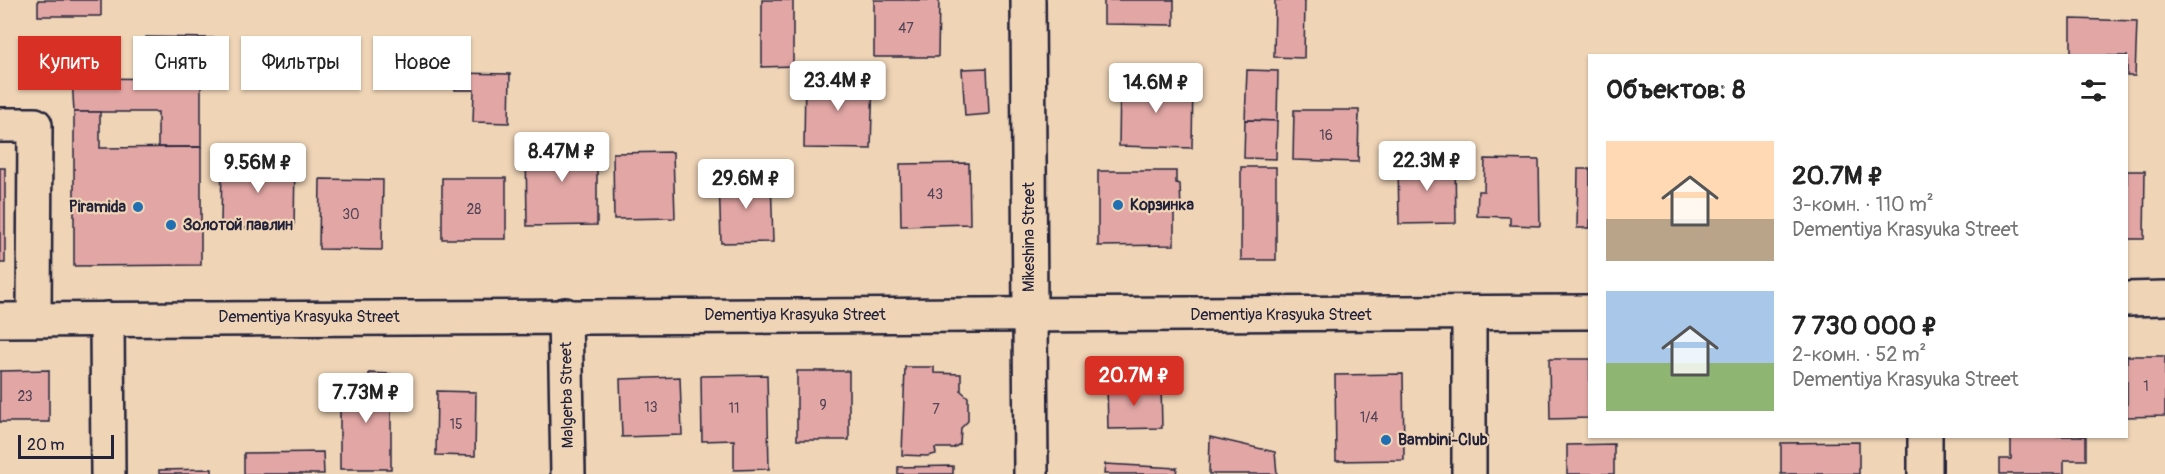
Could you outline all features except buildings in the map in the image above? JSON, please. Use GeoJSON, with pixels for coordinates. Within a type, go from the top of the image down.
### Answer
{"type":"FeatureCollection","features":[{"type":"Feature","properties":{"kind":"street","name":"Mikeshina Street"},"geometry":{"type":"LineString","coordinates":[[1028,0],[1031,474]]}},
{"type":"Feature","properties":{"kind":"street"},"geometry":{"type":"LineString","coordinates":[[0,125],[35,125],[33,319]]}},
{"type":"Feature","properties":{"kind":"street"},"geometry":{"type":"LineString","coordinates":[[2128,299],[2165,298]]}},
{"type":"Feature","properties":{"kind":"street","name":"Dementiya Krasyuka Street"},"geometry":{"type":"LineString","coordinates":[[0,320],[565,315],[1030,316],[1588,312]]}},
{"type":"Feature","properties":{"kind":"street"},"geometry":{"type":"LineString","coordinates":[[1469,314],[1469,474]]}},
{"type":"Feature","properties":{"kind":"street","name":"Malgerba Street"},"geometry":{"type":"LineString","coordinates":[[565,315],[568,474]]}},
{"type":"Feature","properties":{"kind":"street"},"geometry":{"type":"LineString","coordinates":[[107,319],[108,474]]}},
{"type":"Feature","properties":{"kind":"street"},"geometry":{"type":"LineString","coordinates":[[1925,438],[1925,474]]}},
{"type":"Feature","properties":{"kind":"place","name":"Корзинка"},"geometry":{"type":"Point","coordinates":[1118,205]}},
{"type":"Feature","properties":{"kind":"place","name":"Piramida"},"geometry":{"type":"Point","coordinates":[138,207]}},
{"type":"Feature","properties":{"kind":"place","name":"Золотой павлин"},"geometry":{"type":"Point","coordinates":[171,225]}},
{"type":"Feature","properties":{"kind":"place","name":"Bambini-Club"},"geometry":{"type":"Point","coordinates":[1386,440]}}]}
